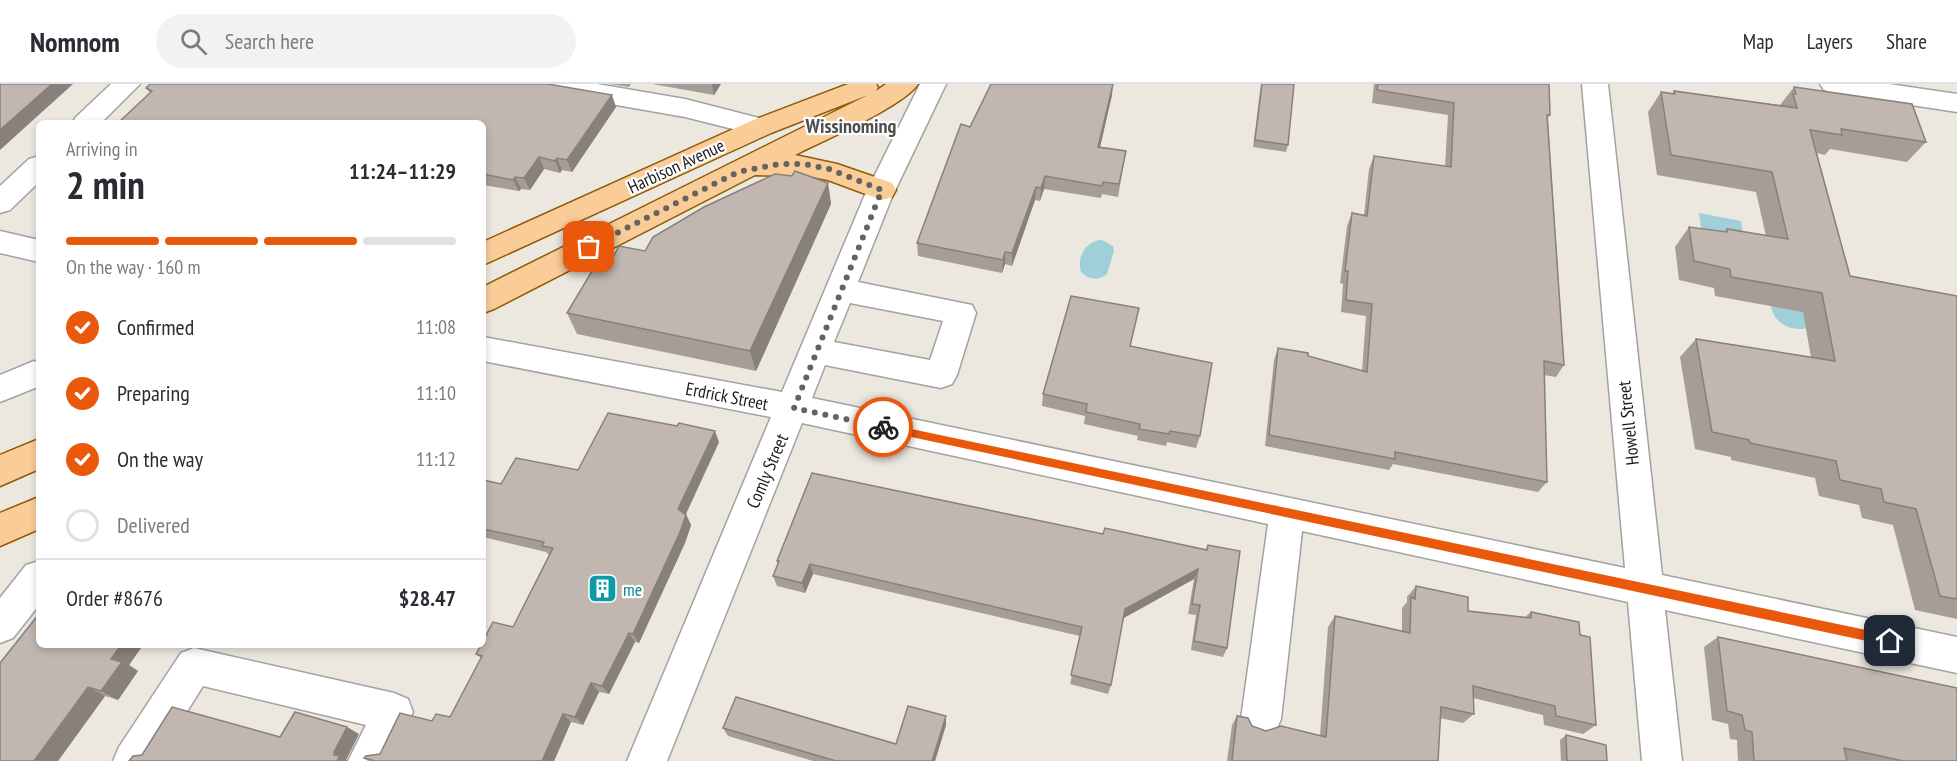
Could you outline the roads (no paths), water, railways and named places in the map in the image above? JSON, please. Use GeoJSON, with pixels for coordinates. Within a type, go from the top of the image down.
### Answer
{"type":"FeatureCollection","features":[{"type":"Feature","properties":{"kind":"main road","name":"Harbison Avenue"},"geometry":{"type":"LineString","coordinates":[[486,299],[877,102],[905,84]]}},
{"type":"Feature","properties":{"kind":"main road","name":"Harbison Avenue"},"geometry":{"type":"LineString","coordinates":[[486,253],[761,127],[856,87]]}},
{"type":"Feature","properties":{"kind":"main road"},"geometry":{"type":"LineString","coordinates":[[738,172],[779,164],[804,164],[829,169],[882,190]]}},
{"type":"Feature","properties":{"kind":"main road"},"geometry":{"type":"LineString","coordinates":[[0,471],[36,454]]}},
{"type":"Feature","properties":{"kind":"main road"},"geometry":{"type":"LineString","coordinates":[[0,530],[36,513]]}},
{"type":"Feature","properties":{"kind":"street"},"geometry":{"type":"LineString","coordinates":[[88,120],[127,84]]}},
{"type":"Feature","properties":{"kind":"street"},"geometry":{"type":"LineString","coordinates":[[548,84],[685,108],[761,127]]}},
{"type":"Feature","properties":{"kind":"street","name":"Comly Street"},"geometry":{"type":"LineString","coordinates":[[647,761],[882,190],[933,84]]}},
{"type":"Feature","properties":{"kind":"street","name":"Howell Street"},"geometry":{"type":"LineString","coordinates":[[1595,84],[1662,761]]}},
{"type":"Feature","properties":{"kind":"street"},"geometry":{"type":"LineString","coordinates":[[1833,84],[1957,103]]}},
{"type":"Feature","properties":{"kind":"street"},"geometry":{"type":"LineString","coordinates":[[0,203],[36,169]]}},
{"type":"Feature","properties":{"kind":"street"},"geometry":{"type":"LineString","coordinates":[[0,242],[36,250]]}},
{"type":"Feature","properties":{"kind":"street"},"geometry":{"type":"LineString","coordinates":[[817,351],[941,375],[961,313],[841,290]]}},
{"type":"Feature","properties":{"kind":"street","name":"Erdrick Street"},"geometry":{"type":"LineString","coordinates":[[486,350],[794,408],[1957,655]]}},
{"type":"Feature","properties":{"kind":"street"},"geometry":{"type":"LineString","coordinates":[[0,389],[36,375]]}},
{"type":"Feature","properties":{"kind":"street"},"geometry":{"type":"LineString","coordinates":[[1261,719],[1287,513]]}},
{"type":"Feature","properties":{"kind":"street"},"geometry":{"type":"LineString","coordinates":[[0,626],[36,581]]}},
{"type":"Feature","properties":{"kind":"street"},"geometry":{"type":"LineString","coordinates":[[133,761],[195,666],[394,712],[368,761]]}},
{"type":"Feature","properties":{"kind":"water"},"geometry":{"type":"Polygon","coordinates":[[[1699,213],[1741,221],[1743,235],[1701,228],[1699,213]]]}},
{"type":"Feature","properties":{"kind":"water"},"geometry":{"type":"Polygon","coordinates":[[[1102,240],[1113,246],[1114,251],[1107,274],[1097,279],[1087,277],[1081,272],[1081,256],[1087,246],[1102,240]]]}},
{"type":"Feature","properties":{"kind":"water"},"geometry":{"type":"Polygon","coordinates":[[[1771,306],[1805,306],[1811,327],[1798,329],[1780,323],[1771,306]]]}},
{"type":"Feature","properties":{"kind":"place","name":"me"},"geometry":{"type":"Point","coordinates":[602,589]}},
{"type":"Feature","properties":{"kind":"district","name":"Wissinoming"},"geometry":{"type":"Point","coordinates":[851,126]}}]}
